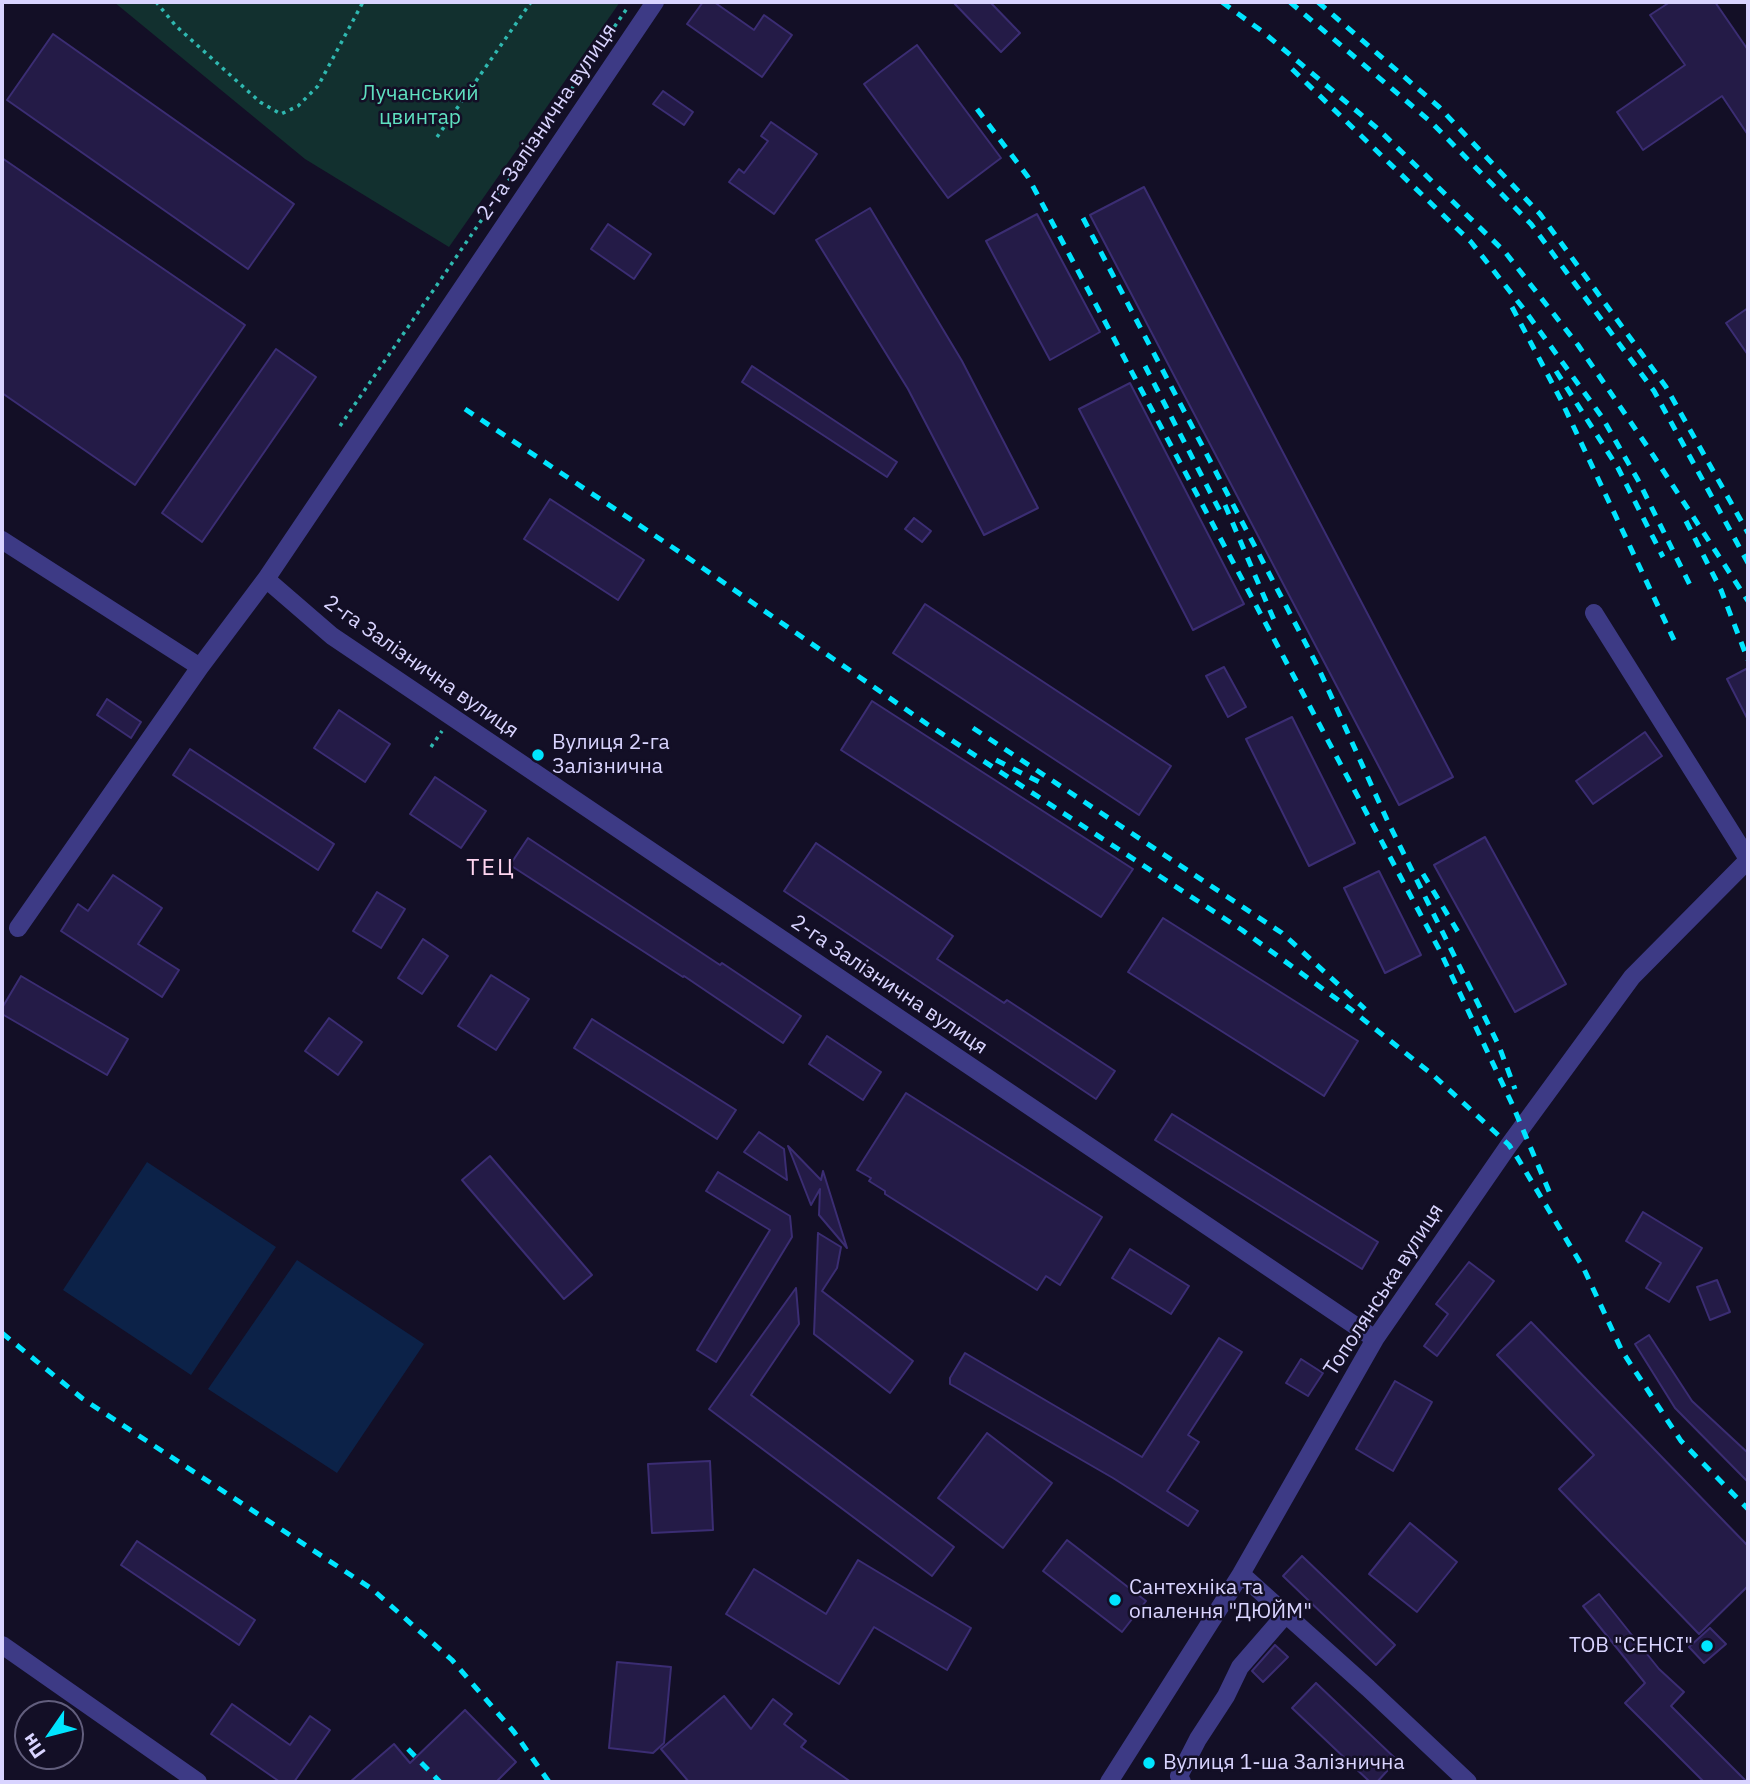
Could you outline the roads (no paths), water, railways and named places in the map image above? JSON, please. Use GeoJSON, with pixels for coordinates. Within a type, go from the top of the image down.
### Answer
{"type":"FeatureCollection","features":[{"type":"Feature","properties":{"kind":"street","name":"2-га Залізнична вулиця"},"geometry":{"type":"LineString","coordinates":[[655,2],[266,579],[332,636],[1375,1339]]}},
{"type":"Feature","properties":{"kind":"street"},"geometry":{"type":"LineString","coordinates":[[2,540],[200,667]]}},
{"type":"Feature","properties":{"kind":"street"},"geometry":{"type":"LineString","coordinates":[[18,928],[200,667],[266,579]]}},
{"type":"Feature","properties":{"kind":"street"},"geometry":{"type":"LineString","coordinates":[[1594,613],[1748,860]]}},
{"type":"Feature","properties":{"kind":"street","name":"Тополянська вулиця"},"geometry":{"type":"LineString","coordinates":[[1109,1782],[1241,1574],[1375,1339],[1508,1145],[1632,977],[1748,860]]}},
{"type":"Feature","properties":{"kind":"street"},"geometry":{"type":"LineString","coordinates":[[1241,1574],[1468,1782]]}},
{"type":"Feature","properties":{"kind":"street"},"geometry":{"type":"LineString","coordinates":[[1182,1782],[1179,1776],[1240,1667],[1286,1614]]}},
{"type":"Feature","properties":{"kind":"street"},"geometry":{"type":"LineString","coordinates":[[2,1645],[198,1782]]}},
{"type":"Feature","properties":{"kind":"water"},"geometry":{"type":"Polygon","coordinates":[[[147,1162],[276,1247],[191,1375],[63,1290],[147,1162]]]}},
{"type":"Feature","properties":{"kind":"water"},"geometry":{"type":"Polygon","coordinates":[[[297,1260],[424,1344],[337,1473],[208,1389],[297,1260]]]}},
{"type":"Feature","properties":{"kind":"railway"},"geometry":{"type":"LineString","coordinates":[[1222,2],[1263,32],[1378,129],[1505,252],[1578,345],[1748,601]]}},
{"type":"Feature","properties":{"kind":"railway"},"geometry":{"type":"LineString","coordinates":[[1290,2],[1431,122],[1531,224],[1654,391],[1748,563]]}},
{"type":"Feature","properties":{"kind":"railway"},"geometry":{"type":"LineString","coordinates":[[1318,2],[1439,107],[1540,214],[1666,387],[1748,533]]}},
{"type":"Feature","properties":{"kind":"railway"},"geometry":{"type":"LineString","coordinates":[[1292,69],[1471,242],[1523,308],[1602,417],[1638,480],[1691,587]]}},
{"type":"Feature","properties":{"kind":"railway"},"geometry":{"type":"LineString","coordinates":[[977,109],[1028,177],[1440,951],[1513,1106],[1551,1196]]}},
{"type":"Feature","properties":{"kind":"railway"},"geometry":{"type":"LineString","coordinates":[[1083,218],[1318,667],[1388,822],[1499,1046],[1515,1089]]}},
{"type":"Feature","properties":{"kind":"railway"},"geometry":{"type":"LineString","coordinates":[[1512,307],[1561,400],[1674,640]]}},
{"type":"Feature","properties":{"kind":"railway"},"geometry":{"type":"LineString","coordinates":[[1145,366],[1223,517]]}},
{"type":"Feature","properties":{"kind":"railway"},"geometry":{"type":"LineString","coordinates":[[1556,371],[1618,468],[1663,557]]}},
{"type":"Feature","properties":{"kind":"railway"},"geometry":{"type":"LineString","coordinates":[[465,409],[684,555],[927,724],[1242,930],[1349,1008],[1433,1075],[1509,1145],[1584,1269],[1622,1351],[1681,1441],[1748,1509]]}},
{"type":"Feature","properties":{"kind":"railway"},"geometry":{"type":"LineString","coordinates":[[1225,505],[1277,627]]}},
{"type":"Feature","properties":{"kind":"railway"},"geometry":{"type":"LineString","coordinates":[[1686,521],[1721,590],[1748,660]]}},
{"type":"Feature","properties":{"kind":"railway"},"geometry":{"type":"LineString","coordinates":[[973,728],[1282,933],[1365,1009]]}},
{"type":"Feature","properties":{"kind":"railway"},"geometry":{"type":"LineString","coordinates":[[996,760],[1043,784]]}},
{"type":"Feature","properties":{"kind":"railway"},"geometry":{"type":"LineString","coordinates":[[1423,874],[1458,932]]}},
{"type":"Feature","properties":{"kind":"railway"},"geometry":{"type":"LineString","coordinates":[[2,1333],[83,1399],[372,1589],[452,1660],[514,1732],[549,1782]]}},
{"type":"Feature","properties":{"kind":"railway"},"geometry":{"type":"LineString","coordinates":[[408,1749],[440,1782]]}},
{"type":"Feature","properties":{"kind":"place","name":"Вулиця 2-га Залізнична"},"geometry":{"type":"Point","coordinates":[538,755]}},
{"type":"Feature","properties":{"kind":"place","name":"Сантехніка та опалення \"ДЮЙМ\""},"geometry":{"type":"Point","coordinates":[1115,1600]}},
{"type":"Feature","properties":{"kind":"place","name":"ТОВ \"СЕНСІ\""},"geometry":{"type":"Point","coordinates":[1707,1646]}},
{"type":"Feature","properties":{"kind":"place","name":"Вулиця 1-ша Залізнична"},"geometry":{"type":"Point","coordinates":[1149,1763]}},
{"type":"Feature","properties":{"kind":"district","name":"ТЕЦ"},"geometry":{"type":"Point","coordinates":[491,868]}},
{"type":"Feature","properties":{"kind":"park label","name":"Лучанський цвинтар"},"geometry":{"type":"Point","coordinates":[420,106]}}]}
